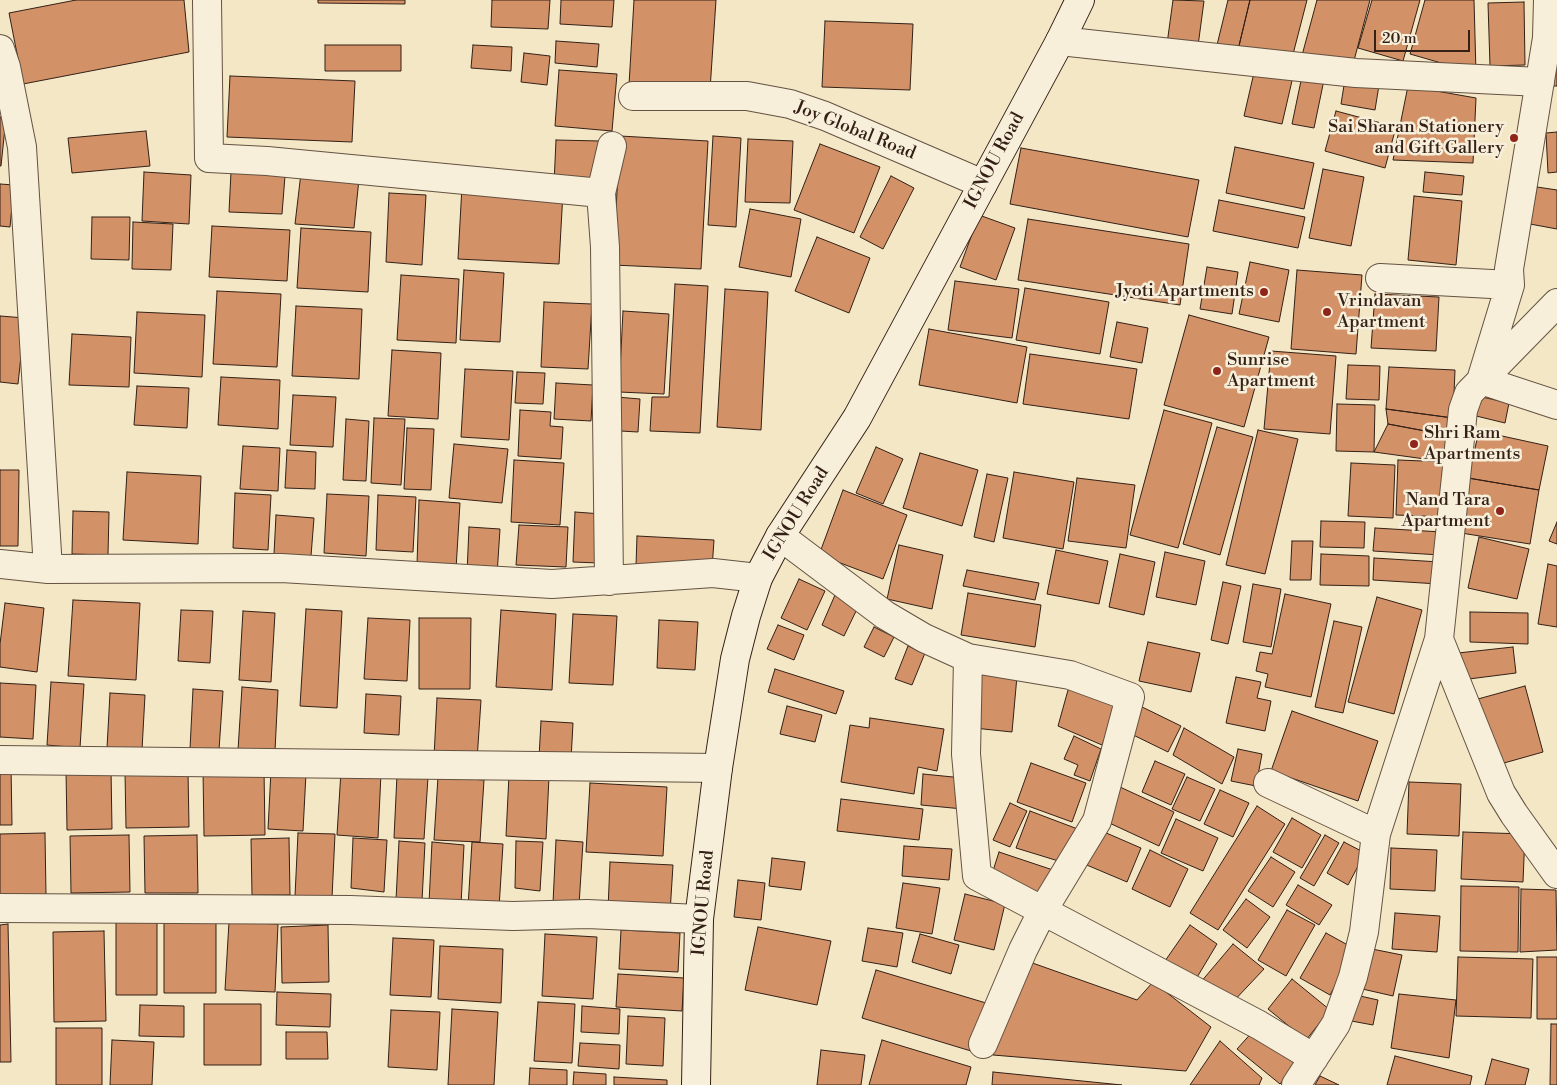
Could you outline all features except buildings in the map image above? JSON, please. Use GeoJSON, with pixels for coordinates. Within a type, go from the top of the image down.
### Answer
{"type":"FeatureCollection","features":[{"type":"Feature","properties":{"kind":"street"},"geometry":{"type":"LineString","coordinates":[[207,0],[209,158],[267,161],[602,193]]}},
{"type":"Feature","properties":{"kind":"street","name":"IGNOU Road"},"geometry":{"type":"LineString","coordinates":[[696,1085],[699,919],[718,768],[736,658],[758,578],[780,536],[857,418],[1060,41],[1080,0]]}},
{"type":"Feature","properties":{"kind":"street"},"geometry":{"type":"LineString","coordinates":[[1481,380],[1510,286],[1509,269],[1544,98],[1548,0]]}},
{"type":"Feature","properties":{"kind":"street"},"geometry":{"type":"LineString","coordinates":[[1060,41],[1356,73],[1544,98]]}},
{"type":"Feature","properties":{"kind":"street"},"geometry":{"type":"LineString","coordinates":[[0,50],[6,67],[22,147],[48,569]]}},
{"type":"Feature","properties":{"kind":"street","name":"Joy Global Road"},"geometry":{"type":"LineString","coordinates":[[633,96],[747,96],[790,104],[825,116],[983,184]]}},
{"type":"Feature","properties":{"kind":"street"},"geometry":{"type":"LineString","coordinates":[[609,581],[605,247],[602,193],[612,146]]}},
{"type":"Feature","properties":{"kind":"street"},"geometry":{"type":"LineString","coordinates":[[1380,278],[1510,286]]}},
{"type":"Feature","properties":{"kind":"street"},"geometry":{"type":"LineString","coordinates":[[1296,1085],[1336,1024],[1353,977],[1364,932],[1376,834],[1439,639],[1463,410],[1469,393],[1557,303]]}},
{"type":"Feature","properties":{"kind":"street"},"geometry":{"type":"LineString","coordinates":[[1481,380],[1557,405]]}},
{"type":"Feature","properties":{"kind":"street"},"geometry":{"type":"LineString","coordinates":[[780,536],[885,615],[924,638],[968,658],[1070,675],[1130,697],[1097,822],[1043,910],[1023,950],[983,1044]]}},
{"type":"Feature","properties":{"kind":"street"},"geometry":{"type":"LineString","coordinates":[[0,564],[48,569],[281,568],[552,584],[713,573],[758,578]]}},
{"type":"Feature","properties":{"kind":"street"},"geometry":{"type":"LineString","coordinates":[[1439,639],[1501,792],[1514,814],[1556,869]]}},
{"type":"Feature","properties":{"kind":"street"},"geometry":{"type":"LineString","coordinates":[[968,658],[966,754],[977,876],[1259,1025],[1314,1058]]}},
{"type":"Feature","properties":{"kind":"street"},"geometry":{"type":"LineString","coordinates":[[0,760],[718,768]]}},
{"type":"Feature","properties":{"kind":"street"},"geometry":{"type":"LineString","coordinates":[[1268,783],[1376,834]]}},
{"type":"Feature","properties":{"kind":"street"},"geometry":{"type":"LineString","coordinates":[[0,908],[350,910],[513,916],[587,914],[699,919]]}},
{"type":"Feature","properties":{"kind":"place","name":"Sai Sharan Stationery and Gift Gallery"},"geometry":{"type":"Point","coordinates":[1514,138]}},
{"type":"Feature","properties":{"kind":"place","name":"Jyoti Apartments"},"geometry":{"type":"Point","coordinates":[1264,292]}},
{"type":"Feature","properties":{"kind":"place","name":"Vrindavan Apartment"},"geometry":{"type":"Point","coordinates":[1327,312]}},
{"type":"Feature","properties":{"kind":"place","name":"Sunrise Apartment"},"geometry":{"type":"Point","coordinates":[1217,371]}},
{"type":"Feature","properties":{"kind":"place","name":"Shri Ram Apartments"},"geometry":{"type":"Point","coordinates":[1414,444]}},
{"type":"Feature","properties":{"kind":"place","name":"Nand Tara Apartment"},"geometry":{"type":"Point","coordinates":[1500,511]}}]}
